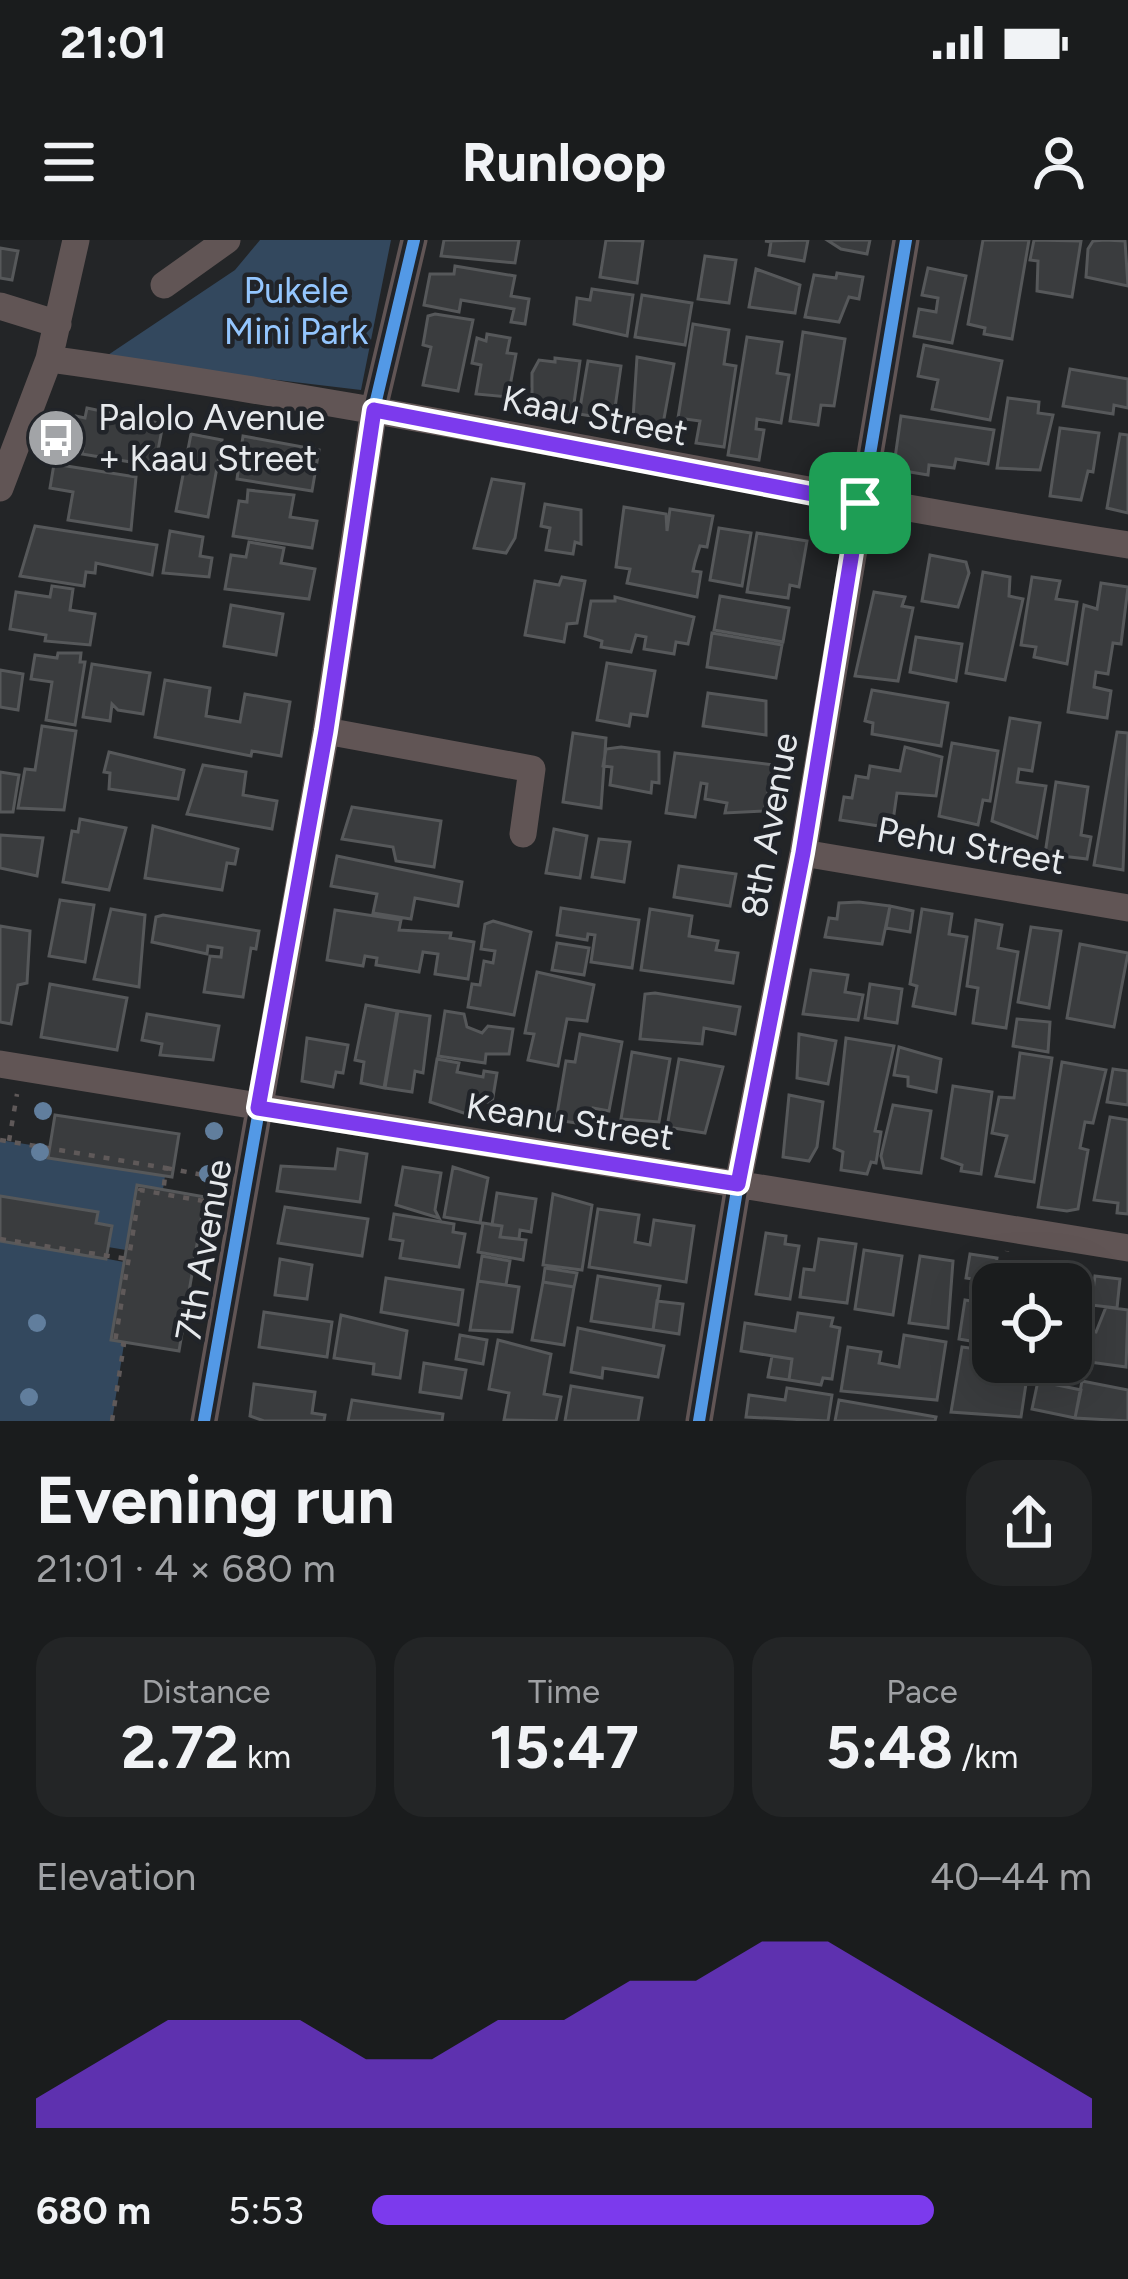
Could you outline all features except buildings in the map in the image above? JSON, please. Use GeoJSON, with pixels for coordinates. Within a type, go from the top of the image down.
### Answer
{"type":"FeatureCollection","features":[{"type":"Feature","properties":{"kind":"street"},"geometry":{"type":"LineString","coordinates":[[0,488],[49,358],[76,240]]}},
{"type":"Feature","properties":{"kind":"street"},"geometry":{"type":"LineString","coordinates":[[164,285],[226,240]]}},
{"type":"Feature","properties":{"kind":"street","name":"7th Avenue"},"geometry":{"type":"LineString","coordinates":[[204,1421],[326,731],[374,410],[414,240]]}},
{"type":"Feature","properties":{"kind":"street","name":"8th Avenue"},"geometry":{"type":"LineString","coordinates":[[699,1421],[738,1184],[803,853],[906,240]]}},
{"type":"Feature","properties":{"kind":"street"},"geometry":{"type":"LineString","coordinates":[[0,306],[58,324]]}},
{"type":"Feature","properties":{"kind":"street","name":"Kaau Street"},"geometry":{"type":"LineString","coordinates":[[49,358],[374,410],[860,503],[1128,545]]}},
{"type":"Feature","properties":{"kind":"street"},"geometry":{"type":"LineString","coordinates":[[326,731],[532,770],[523,834]]}},
{"type":"Feature","properties":{"kind":"street","name":"Pehu Street"},"geometry":{"type":"LineString","coordinates":[[803,853],[1128,908]]}},
{"type":"Feature","properties":{"kind":"street","name":"Keanu Street"},"geometry":{"type":"LineString","coordinates":[[0,1064],[1128,1248]]}},
{"type":"Feature","properties":{"kind":"path"},"geometry":{"type":"LineString","coordinates":[[9,1142],[18,1090]]}},
{"type":"Feature","properties":{"kind":"path"},"geometry":{"type":"LineString","coordinates":[[0,1140],[228,1180]]}},
{"type":"Feature","properties":{"kind":"path"},"geometry":{"type":"LineString","coordinates":[[163,1194],[166,1168]]}},
{"type":"Feature","properties":{"kind":"path"},"geometry":{"type":"LineString","coordinates":[[112,1421],[124,1344],[115,1342],[140,1190],[224,1205]]}},
{"type":"Feature","properties":{"kind":"path"},"geometry":{"type":"LineString","coordinates":[[0,1239],[128,1259]]}},
{"type":"Feature","properties":{"kind":"path"},"geometry":{"type":"LineString","coordinates":[[1005,1263],[1008,1246]]}},
{"type":"Feature","properties":{"kind":"green space","name":"Pukele Mini Park"},"geometry":{"type":"Polygon","coordinates":[[[260,240],[391,240],[361,390],[102,359],[235,270],[260,240]]]}},
{"type":"Feature","properties":{"kind":"green space"},"geometry":{"type":"Polygon","coordinates":[[[0,1140],[50,1148],[49,1158],[165,1176],[163,1189],[137,1186],[126,1250],[108,1247],[96,1223],[98,1212],[0,1196],[0,1140]]]}},
{"type":"Feature","properties":{"kind":"green space"},"geometry":{"type":"Polygon","coordinates":[[[0,1239],[124,1262],[111,1339],[124,1344],[112,1421],[0,1421],[0,1239]]]}},
{"type":"Feature","properties":{"kind":"cycle path"},"geometry":{"type":"LineString","coordinates":[[204,1421],[326,731],[374,409],[414,240]]}},
{"type":"Feature","properties":{"kind":"cycle path"},"geometry":{"type":"LineString","coordinates":[[699,1421],[738,1184],[803,853],[906,240]]}},
{"type":"Feature","properties":{"kind":"place","name":"Palolo Avenue + Kaau Street"},"geometry":{"type":"Point","coordinates":[56,438]}},
{"type":"Feature","properties":{"kind":"route"},"geometry":{"type":"LineString","coordinates":[[374,410],[860,503],[803,853],[738,1184],[258,1108],[326,731],[374,410]]}}]}
